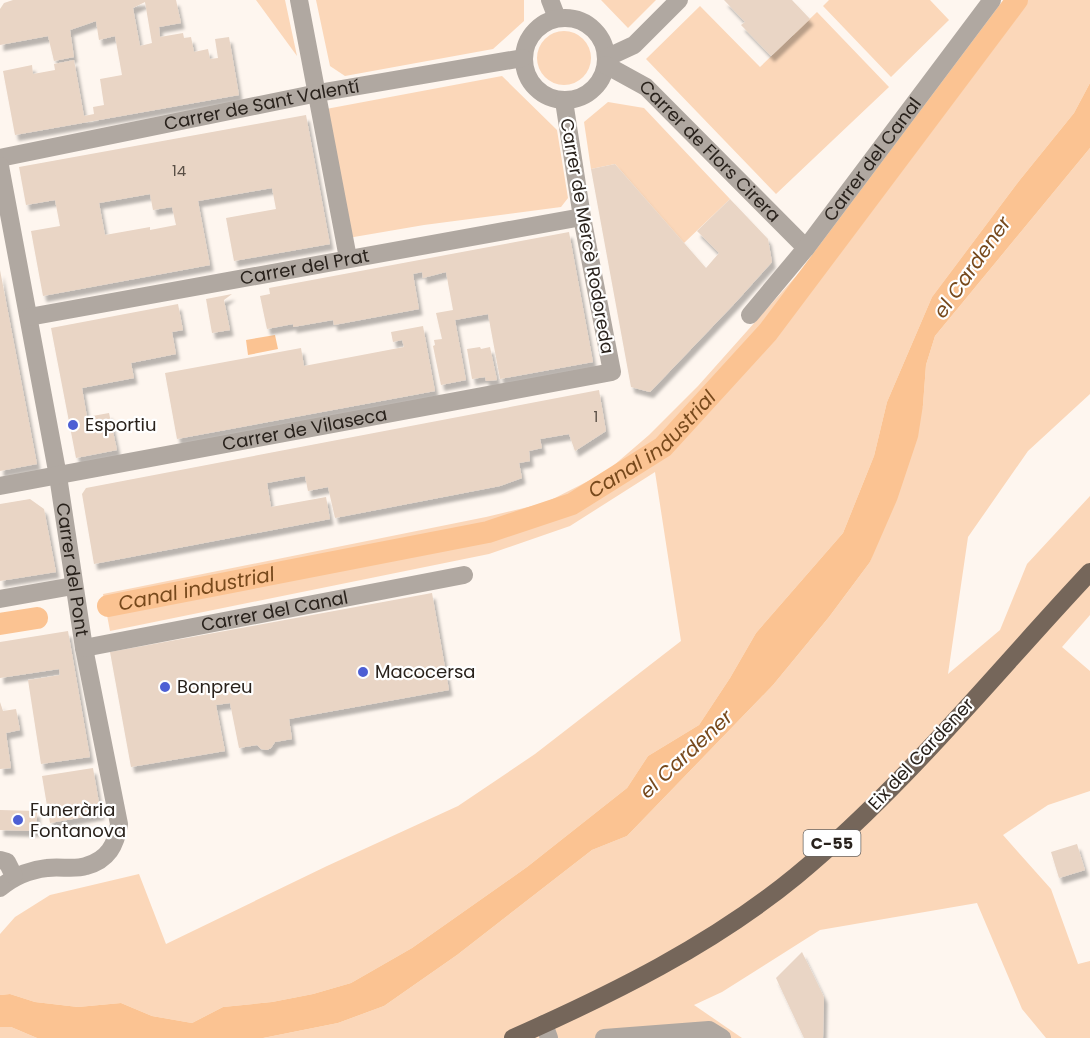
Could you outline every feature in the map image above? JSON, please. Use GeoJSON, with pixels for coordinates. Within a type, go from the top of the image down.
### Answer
{"type":"FeatureCollection","features":[{"type":"Feature","properties":{"kind":"main road","name":"Eix del Cardener"},"geometry":{"type":"LineString","coordinates":[[513,1038],[546,1031],[681,955],[743,916],[797,875],[869,809],[944,732],[1090,572]]}},
{"type":"Feature","properties":{"kind":"street"},"geometry":{"type":"LineString","coordinates":[[299,0],[348,258]]}},
{"type":"Feature","properties":{"kind":"street"},"geometry":{"type":"LineString","coordinates":[[550,0],[557,18]]}},
{"type":"Feature","properties":{"kind":"street"},"geometry":{"type":"LineString","coordinates":[[606,62],[634,45],[679,0]]}},
{"type":"Feature","properties":{"kind":"street","name":"Carrer del Canal"},"geometry":{"type":"LineString","coordinates":[[750,315],[806,248],[992,0]]}},
{"type":"Feature","properties":{"kind":"street"},"geometry":{"type":"LineString","coordinates":[[557,18],[577,20],[595,30],[601,38],[606,62],[603,75],[592,91],[574,100],[553,99],[535,88],[524,69],[523,58],[530,37],[537,28],[557,18]]}},
{"type":"Feature","properties":{"kind":"street","name":"Carrer de Sant Valentí"},"geometry":{"type":"LineString","coordinates":[[0,158],[318,93],[523,58]]}},
{"type":"Feature","properties":{"kind":"street","name":"Carrer de Flors Cirera"},"geometry":{"type":"LineString","coordinates":[[606,62],[646,87],[806,248]]}},
{"type":"Feature","properties":{"kind":"street","name":"Carrer de Mercè Rodoreda"},"geometry":{"type":"LineString","coordinates":[[564,101],[582,217],[612,372]]}},
{"type":"Feature","properties":{"kind":"street","name":"Carrer del Pont"},"geometry":{"type":"LineString","coordinates":[[0,166],[58,476],[84,648],[119,824],[117,838],[112,849],[98,860],[85,866],[47,868],[7,882]]}},
{"type":"Feature","properties":{"kind":"street","name":"Carrer del Prat"},"geometry":{"type":"LineString","coordinates":[[29,317],[582,217]]}},
{"type":"Feature","properties":{"kind":"street","name":"Carrer de Vilaseca"},"geometry":{"type":"LineString","coordinates":[[0,486],[612,372]]}},
{"type":"Feature","properties":{"kind":"street","name":"Carrer del Canal"},"geometry":{"type":"LineString","coordinates":[[84,648],[464,575]]}},
{"type":"Feature","properties":{"kind":"street"},"geometry":{"type":"LineString","coordinates":[[0,599],[74,586]]}},
{"type":"Feature","properties":{"kind":"street"},"geometry":{"type":"LineString","coordinates":[[0,860],[7,862],[7,882]]}},
{"type":"Feature","properties":{"kind":"street"},"geometry":{"type":"LineString","coordinates":[[604,1038],[709,1030],[722,1038]]}},
{"type":"Feature","properties":{"kind":"shaded area"},"geometry":{"type":"Polygon","coordinates":[[[256,0],[285,0],[297,56],[256,0]]]}},
{"type":"Feature","properties":{"kind":"shaded area"},"geometry":{"type":"Polygon","coordinates":[[[316,0],[524,0],[524,21],[493,49],[345,76],[330,66],[316,0]]]}},
{"type":"Feature","properties":{"kind":"shaded area"},"geometry":{"type":"Polygon","coordinates":[[[601,0],[656,0],[628,28],[601,0]]]}},
{"type":"Feature","properties":{"kind":"shaded area"},"geometry":{"type":"Polygon","coordinates":[[[829,0],[930,0],[949,20],[891,77],[823,6],[829,0]]]}},
{"type":"Feature","properties":{"kind":"shaded area"},"geometry":{"type":"Polygon","coordinates":[[[1009,0],[1090,0],[1090,83],[1074,113],[1019,181],[932,297],[887,402],[874,456],[843,533],[756,633],[699,725],[648,756],[627,788],[527,867],[412,948],[351,983],[313,994],[272,1002],[223,1007],[192,1023],[152,1016],[121,1003],[78,1007],[35,1002],[10,994],[0,995],[0,934],[15,917],[50,895],[139,874],[166,944],[458,806],[535,754],[681,641],[655,472],[570,526],[489,554],[110,631],[103,594],[486,517],[545,503],[606,472],[649,435],[698,386],[815,255],[1009,0]]]}},
{"type":"Feature","properties":{"kind":"shaded area"},"geometry":{"type":"Polygon","coordinates":[[[700,6],[760,67],[817,12],[889,87],[776,194],[646,59],[700,6]]]}},
{"type":"Feature","properties":{"kind":"shaded area"},"geometry":{"type":"Polygon","coordinates":[[[559,31],[569,31],[579,35],[587,43],[591,58],[587,73],[579,81],[569,85],[559,85],[549,81],[541,73],[537,63],[537,53],[541,43],[549,35],[559,31]]]}},
{"type":"Feature","properties":{"kind":"shaded area"},"geometry":{"type":"Polygon","coordinates":[[[502,76],[557,130],[568,198],[561,207],[424,225],[348,238],[326,109],[502,76]]]}},
{"type":"Feature","properties":{"kind":"shaded area"},"geometry":{"type":"Polygon","coordinates":[[[608,102],[644,108],[730,199],[684,243],[615,164],[591,169],[584,122],[608,102]]]}},
{"type":"Feature","properties":{"kind":"shaded area"},"geometry":{"type":"Polygon","coordinates":[[[1090,148],[1090,394],[1028,451],[968,537],[948,674],[1000,630],[1027,564],[1090,496],[1090,615],[1062,647],[1090,671],[1090,791],[1048,805],[1003,835],[1051,889],[1078,964],[1090,961],[1090,1038],[1046,1038],[1022,1009],[977,903],[820,930],[722,992],[694,1005],[742,1038],[263,1038],[338,1023],[384,1006],[457,955],[592,850],[627,836],[773,685],[829,617],[870,562],[923,405],[926,365],[935,336],[1090,148]]]}},
{"type":"Feature","properties":{"kind":"shaded area"},"geometry":{"type":"Polygon","coordinates":[[[0,1027],[11,1027],[37,1038],[0,1038],[0,1027]]]}},
{"type":"Feature","properties":{"kind":"water","name":"el Cardener"},"geometry":{"type":"Polygon","coordinates":[[[1090,83],[1090,148],[935,336],[926,365],[918,437],[897,500],[870,562],[829,617],[773,685],[627,836],[592,850],[457,955],[384,1006],[338,1023],[263,1038],[37,1038],[11,1027],[0,1027],[0,995],[10,994],[35,1002],[78,1007],[121,1003],[152,1016],[192,1023],[223,1007],[272,1002],[313,994],[351,983],[412,948],[527,867],[627,788],[648,756],[699,725],[756,633],[843,533],[874,456],[887,402],[932,297],[1019,181],[1074,113],[1090,83]]]}},
{"type":"Feature","properties":{"kind":"water"},"geometry":{"type":"Polygon","coordinates":[[[275,335],[278,349],[248,355],[246,340],[275,335]]]}},
{"type":"Feature","properties":{"kind":"building"},"geometry":{"type":"Polygon","coordinates":[[[13,0],[176,0],[181,23],[159,27],[160,37],[183,33],[184,38],[191,37],[194,52],[208,49],[210,59],[218,58],[215,39],[229,37],[239,95],[15,135],[3,71],[32,65],[33,74],[55,70],[54,64],[74,60],[84,116],[94,114],[93,107],[104,105],[100,79],[122,75],[115,36],[99,40],[96,21],[70,30],[74,57],[54,61],[48,36],[0,45],[0,9],[4,3],[13,0]],[[145,2],[133,8],[140,46],[152,43],[145,2]]]}},
{"type":"Feature","properties":{"kind":"building"},"geometry":{"type":"Polygon","coordinates":[[[724,0],[792,0],[810,19],[771,56],[741,25],[745,22],[724,0]]]}},
{"type":"Feature","properties":{"kind":"building"},"geometry":{"type":"Polygon","coordinates":[[[306,115],[330,244],[234,261],[226,218],[276,209],[272,188],[198,201],[210,265],[43,296],[31,231],[60,226],[55,200],[26,205],[19,167],[306,115]],[[150,194],[99,203],[105,235],[176,225],[172,207],[153,210],[150,194]]]}},
{"type":"Feature","properties":{"kind":"building"},"geometry":{"type":"Polygon","coordinates":[[[615,164],[706,268],[719,253],[697,231],[730,199],[768,239],[772,262],[650,392],[631,387],[591,169],[615,164]]]}},
{"type":"Feature","properties":{"kind":"building"},"geometry":{"type":"Polygon","coordinates":[[[569,232],[593,362],[500,379],[488,314],[455,320],[466,380],[441,385],[433,346],[435,345],[434,340],[442,339],[436,313],[453,310],[446,272],[423,278],[422,272],[413,274],[419,309],[334,325],[333,320],[267,329],[260,296],[270,294],[269,288],[569,232]]]}},
{"type":"Feature","properties":{"kind":"building"},"geometry":{"type":"Polygon","coordinates":[[[0,270],[37,464],[0,471],[0,270]]]}},
{"type":"Feature","properties":{"kind":"building"},"geometry":{"type":"Polygon","coordinates":[[[232,294],[224,300],[230,330],[212,333],[206,299],[232,294]]]}},
{"type":"Feature","properties":{"kind":"building"},"geometry":{"type":"Polygon","coordinates":[[[178,304],[183,330],[172,332],[176,354],[131,363],[134,378],[82,388],[87,417],[109,413],[117,450],[76,458],[51,328],[178,304]]]}},
{"type":"Feature","properties":{"kind":"building"},"geometry":{"type":"Polygon","coordinates":[[[423,326],[435,391],[177,439],[165,373],[301,348],[304,366],[404,347],[402,340],[393,342],[391,332],[423,326]]]}},
{"type":"Feature","properties":{"kind":"building"},"geometry":{"type":"Polygon","coordinates":[[[480,347],[481,349],[490,347],[497,380],[486,381],[485,377],[472,379],[467,349],[480,347]]]}},
{"type":"Feature","properties":{"kind":"building"},"geometry":{"type":"Polygon","coordinates":[[[599,390],[606,431],[575,451],[569,434],[540,439],[542,448],[529,451],[530,461],[519,463],[522,478],[500,486],[335,518],[328,487],[308,491],[305,476],[267,483],[271,507],[326,497],[330,519],[94,564],[82,494],[86,488],[599,390]]]}},
{"type":"Feature","properties":{"kind":"building"},"geometry":{"type":"Polygon","coordinates":[[[30,499],[44,509],[56,572],[0,581],[0,504],[30,499]]]}},
{"type":"Feature","properties":{"kind":"building"},"geometry":{"type":"Polygon","coordinates":[[[432,593],[449,690],[289,719],[292,739],[275,742],[267,750],[257,745],[239,748],[230,703],[216,705],[225,751],[131,767],[110,652],[432,593]]]}},
{"type":"Feature","properties":{"kind":"building"},"geometry":{"type":"Polygon","coordinates":[[[68,631],[90,757],[41,764],[28,680],[60,675],[59,669],[0,678],[0,642],[68,631]]]}},
{"type":"Feature","properties":{"kind":"building"},"geometry":{"type":"Polygon","coordinates":[[[0,702],[3,711],[16,709],[20,730],[6,733],[11,768],[0,769],[0,702]]]}},
{"type":"Feature","properties":{"kind":"building"},"geometry":{"type":"Polygon","coordinates":[[[93,768],[101,814],[50,823],[42,776],[93,768]]]}},
{"type":"Feature","properties":{"kind":"building","name":"Funerària Fontanova"},"geometry":{"type":"Polygon","coordinates":[[[0,810],[37,811],[36,831],[0,830],[0,810]]]}},
{"type":"Feature","properties":{"kind":"building"},"geometry":{"type":"Polygon","coordinates":[[[1077,844],[1085,870],[1059,878],[1051,852],[1077,844]]]}},
{"type":"Feature","properties":{"kind":"building"},"geometry":{"type":"Polygon","coordinates":[[[802,952],[824,997],[823,1038],[804,1038],[776,978],[802,952]]]}},
{"type":"Feature","properties":{"kind":"waterway","name":"Canal industrial"},"geometry":{"type":"LineString","coordinates":[[108,606],[488,532],[572,504],[663,447],[768,332],[1017,0]]}},
{"type":"Feature","properties":{"kind":"waterway","name":"Canal industrial"},"geometry":{"type":"LineString","coordinates":[[0,624],[37,618]]}},
{"type":"Feature","properties":{"kind":"place","name":"Esportiu"},"geometry":{"type":"Point","coordinates":[73,425]}},
{"type":"Feature","properties":{"kind":"place","name":"Macocersa"},"geometry":{"type":"Point","coordinates":[363,672]}},
{"type":"Feature","properties":{"kind":"place","name":"Bonpreu"},"geometry":{"type":"Point","coordinates":[165,687]}},
{"type":"Feature","properties":{"kind":"place","name":"Funerària Fontanova"},"geometry":{"type":"Point","coordinates":[18,820]}}]}
